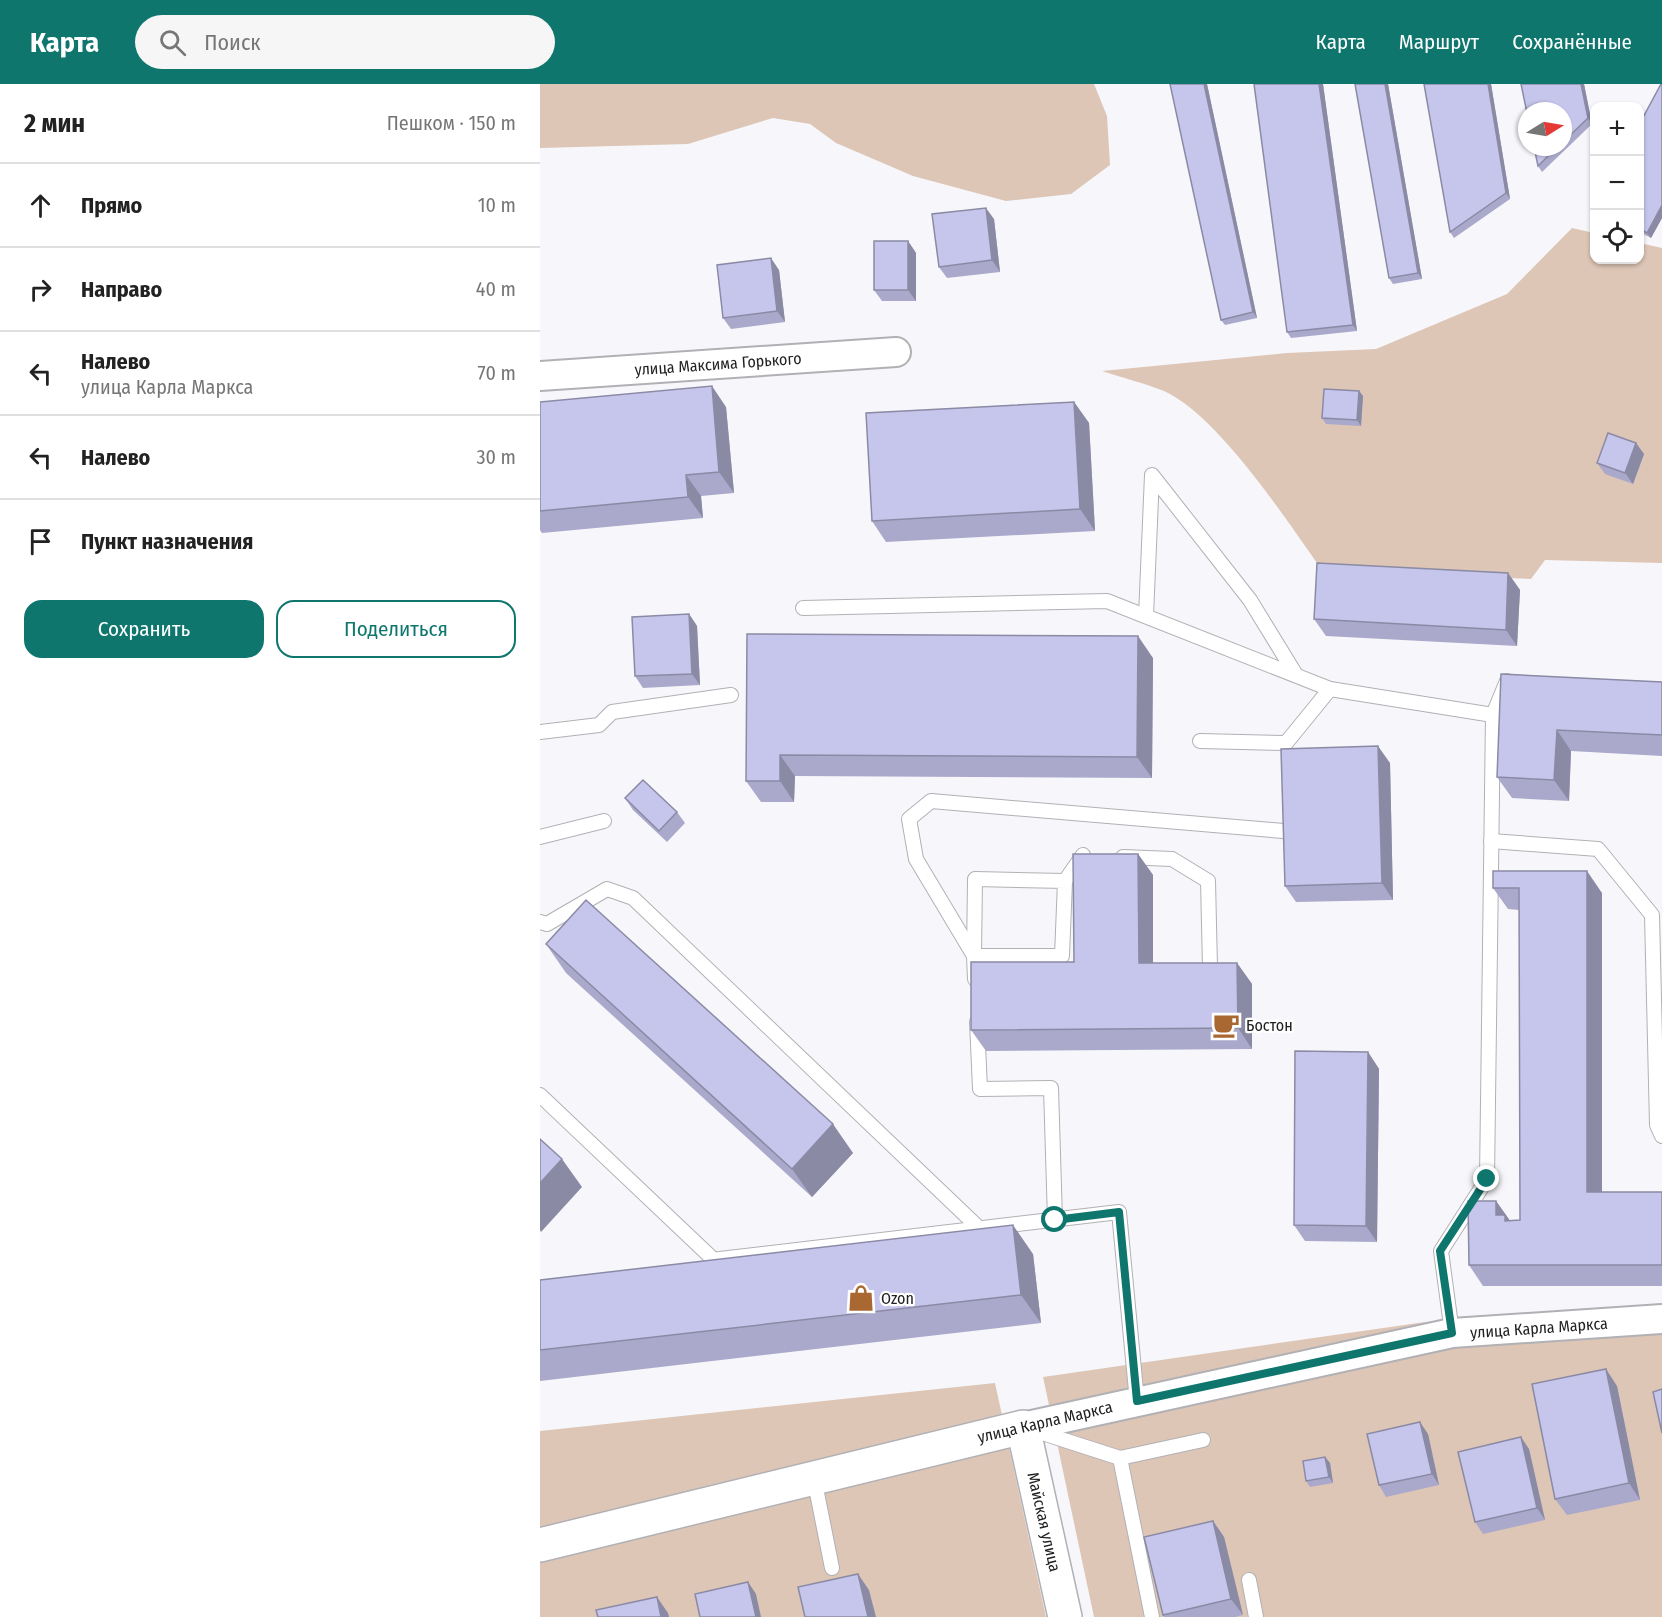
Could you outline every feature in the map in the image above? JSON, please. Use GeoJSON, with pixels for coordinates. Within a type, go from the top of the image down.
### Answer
{"type":"FeatureCollection","features":[{"type":"Feature","properties":{"kind":"street","name":"улица Максима Горького"},"geometry":{"type":"LineString","coordinates":[[540,376],[896,352]]}},
{"type":"Feature","properties":{"kind":"street","name":"улица Карла Маркса"},"geometry":{"type":"LineString","coordinates":[[540,1545],[1023,1427],[1452,1333],[1662,1319]]}},
{"type":"Feature","properties":{"kind":"street","name":"Майская улица"},"geometry":{"type":"LineString","coordinates":[[1023,1427],[1065,1617]]}},
{"type":"Feature","properties":{"kind":"lane"},"geometry":{"type":"LineString","coordinates":[[1146,616],[1152,475],[1250,600],[1296,675]]}},
{"type":"Feature","properties":{"kind":"lane"},"geometry":{"type":"LineString","coordinates":[[803,608],[1107,601],[1330,689],[1493,715]]}},
{"type":"Feature","properties":{"kind":"lane"},"geometry":{"type":"LineString","coordinates":[[1452,1333],[1440,1251],[1487,1179],[1493,715],[1508,679],[1519,679]]}},
{"type":"Feature","properties":{"kind":"lane"},"geometry":{"type":"LineString","coordinates":[[1200,741],[1287,743],[1330,689]]}},
{"type":"Feature","properties":{"kind":"lane"},"geometry":{"type":"LineString","coordinates":[[540,732],[599,725],[612,712],[731,695]]}},
{"type":"Feature","properties":{"kind":"lane"},"geometry":{"type":"LineString","coordinates":[[974,956],[916,859],[909,819],[931,801],[1283,831]]}},
{"type":"Feature","properties":{"kind":"lane"},"geometry":{"type":"LineString","coordinates":[[540,837],[604,821]]}},
{"type":"Feature","properties":{"kind":"lane"},"geometry":{"type":"LineString","coordinates":[[1491,841],[1598,849],[1652,915],[1657,1125],[1662,1136]]}},
{"type":"Feature","properties":{"kind":"lane"},"geometry":{"type":"LineString","coordinates":[[974,956],[1062,956],[1065,881],[1084,855],[1101,855],[1172,859],[1208,881],[1210,968]]}},
{"type":"Feature","properties":{"kind":"lane"},"geometry":{"type":"LineString","coordinates":[[975,989],[975,879],[1065,881]]}},
{"type":"Feature","properties":{"kind":"lane"},"geometry":{"type":"LineString","coordinates":[[540,922],[547,924],[607,889],[633,898],[980,1229]]}},
{"type":"Feature","properties":{"kind":"lane"},"geometry":{"type":"LineString","coordinates":[[976,1011],[980,1089],[1051,1088],[1055,1220]]}},
{"type":"Feature","properties":{"kind":"lane"},"geometry":{"type":"LineString","coordinates":[[540,1095],[714,1260]]}},
{"type":"Feature","properties":{"kind":"lane"},"geometry":{"type":"LineString","coordinates":[[692,1262],[1119,1212],[1137,1401]]}},
{"type":"Feature","properties":{"kind":"lane"},"geometry":{"type":"LineString","coordinates":[[1023,1427],[1120,1458],[1203,1440]]}},
{"type":"Feature","properties":{"kind":"lane"},"geometry":{"type":"LineString","coordinates":[[1120,1458],[1152,1617]]}},
{"type":"Feature","properties":{"kind":"lane"},"geometry":{"type":"LineString","coordinates":[[814,1478],[832,1569]]}},
{"type":"Feature","properties":{"kind":"lane"},"geometry":{"type":"LineString","coordinates":[[1249,1580],[1256,1617]]}},
{"type":"Feature","properties":{"kind":"shaded area"},"geometry":{"type":"Polygon","coordinates":[[[540,84],[1094,84],[1107,116],[1110,165],[1071,194],[1006,201],[913,176],[836,143],[810,124],[773,118],[688,144],[540,148],[540,84]]]}},
{"type":"Feature","properties":{"kind":"shaded area"},"geometry":{"type":"Polygon","coordinates":[[[1572,228],[1590,232],[1590,264],[1644,264],[1644,244],[1662,248],[1662,563],[1545,560],[1531,579],[1322,570],[1271,498],[1207,422],[1164,391],[1102,371],[1287,353],[1376,349],[1507,294],[1572,228]]]}},
{"type":"Feature","properties":{"kind":"shaded area"},"geometry":{"type":"Polygon","coordinates":[[[1662,1306],[1662,1617],[1094,1617],[1043,1377],[1425,1322],[1662,1306]]]}},
{"type":"Feature","properties":{"kind":"shaded area"},"geometry":{"type":"Polygon","coordinates":[[[995,1383],[1046,1617],[540,1617],[540,1431],[995,1383]]]}},
{"type":"Feature","properties":{"kind":"building"},"geometry":{"type":"Polygon","coordinates":[[[1170,84],[1204,84],[1253,312],[1221,320],[1170,84]]]}},
{"type":"Feature","properties":{"kind":"building"},"geometry":{"type":"Polygon","coordinates":[[[1254,84],[1319,84],[1353,325],[1287,332],[1254,84]]]}},
{"type":"Feature","properties":{"kind":"building"},"geometry":{"type":"Polygon","coordinates":[[[1355,84],[1385,84],[1418,273],[1389,278],[1355,84]]]}},
{"type":"Feature","properties":{"kind":"building"},"geometry":{"type":"Polygon","coordinates":[[[1424,84],[1488,84],[1506,193],[1450,232],[1424,84]]]}},
{"type":"Feature","properties":{"kind":"building"},"geometry":{"type":"Polygon","coordinates":[[[1521,84],[1581,84],[1588,118],[1572,133],[1572,102],[1525,102],[1521,84]]]}},
{"type":"Feature","properties":{"kind":"building"},"geometry":{"type":"Polygon","coordinates":[[[1662,84],[1662,205],[1647,233],[1644,231],[1644,116],[1662,84]]]}},
{"type":"Feature","properties":{"kind":"building"},"geometry":{"type":"Polygon","coordinates":[[[1536,156],[1548,156],[1538,166],[1536,156]]]}},
{"type":"Feature","properties":{"kind":"building"},"geometry":{"type":"Polygon","coordinates":[[[986,208],[992,260],[939,267],[932,214],[986,208]]]}},
{"type":"Feature","properties":{"kind":"building"},"geometry":{"type":"Polygon","coordinates":[[[874,241],[908,241],[908,290],[874,290],[874,241]]]}},
{"type":"Feature","properties":{"kind":"building"},"geometry":{"type":"Polygon","coordinates":[[[771,258],[777,311],[723,318],[717,265],[771,258]]]}},
{"type":"Feature","properties":{"kind":"building"},"geometry":{"type":"Polygon","coordinates":[[[712,386],[719,472],[686,475],[688,497],[540,511],[540,402],[712,386]]]}},
{"type":"Feature","properties":{"kind":"building"},"geometry":{"type":"Polygon","coordinates":[[[1324,389],[1359,391],[1357,420],[1322,418],[1324,389]]]}},
{"type":"Feature","properties":{"kind":"building"},"geometry":{"type":"Polygon","coordinates":[[[1074,402],[1080,509],[872,521],[866,413],[1074,402]]]}},
{"type":"Feature","properties":{"kind":"building"},"geometry":{"type":"Polygon","coordinates":[[[1608,433],[1636,443],[1625,473],[1597,463],[1608,433]]]}},
{"type":"Feature","properties":{"kind":"building"},"geometry":{"type":"Polygon","coordinates":[[[1317,563],[1508,573],[1506,630],[1314,619],[1317,563]]]}},
{"type":"Feature","properties":{"kind":"building"},"geometry":{"type":"Polygon","coordinates":[[[689,614],[692,674],[635,676],[632,617],[689,614]]]}},
{"type":"Feature","properties":{"kind":"building"},"geometry":{"type":"Polygon","coordinates":[[[747,634],[1138,636],[1137,757],[780,755],[780,781],[746,781],[747,634]]]}},
{"type":"Feature","properties":{"kind":"building"},"geometry":{"type":"Polygon","coordinates":[[[1501,674],[1662,682],[1662,735],[1557,730],[1554,780],[1497,777],[1501,674]]]}},
{"type":"Feature","properties":{"kind":"building"},"geometry":{"type":"Polygon","coordinates":[[[1378,746],[1382,883],[1285,886],[1281,749],[1378,746]]]}},
{"type":"Feature","properties":{"kind":"building"},"geometry":{"type":"Polygon","coordinates":[[[643,780],[677,812],[659,831],[625,798],[643,780]]]}},
{"type":"Feature","properties":{"kind":"building"},"geometry":{"type":"Polygon","coordinates":[[[1073,854],[1138,854],[1139,963],[1237,963],[1238,1028],[971,1030],[971,962],[1074,962],[1073,854]]]}},
{"type":"Feature","properties":{"kind":"building"},"geometry":{"type":"Polygon","coordinates":[[[1493,871],[1587,871],[1587,1192],[1662,1192],[1662,1265],[1469,1265],[1468,1201],[1496,1201],[1496,1215],[1505,1215],[1505,1221],[1520,1220],[1519,888],[1493,888],[1493,871]]]}},
{"type":"Feature","properties":{"kind":"building"},"geometry":{"type":"Polygon","coordinates":[[[586,900],[833,1124],[792,1169],[546,944],[586,900]]]}},
{"type":"Feature","properties":{"kind":"building"},"geometry":{"type":"Polygon","coordinates":[[[1295,1051],[1368,1052],[1366,1226],[1294,1225],[1295,1051]]]}},
{"type":"Feature","properties":{"kind":"building"},"geometry":{"type":"Polygon","coordinates":[[[540,1139],[562,1159],[540,1183],[540,1139]]]}},
{"type":"Feature","properties":{"kind":"building"},"geometry":{"type":"Polygon","coordinates":[[[1013,1225],[1021,1295],[540,1350],[540,1280],[1013,1225]]]}},
{"type":"Feature","properties":{"kind":"building"},"geometry":{"type":"Polygon","coordinates":[[[1606,1369],[1629,1483],[1555,1499],[1532,1384],[1606,1369]]]}},
{"type":"Feature","properties":{"kind":"building"},"geometry":{"type":"Polygon","coordinates":[[[1662,1389],[1662,1433],[1653,1392],[1662,1389]]]}},
{"type":"Feature","properties":{"kind":"building"},"geometry":{"type":"Polygon","coordinates":[[[1420,1422],[1432,1474],[1379,1485],[1367,1434],[1420,1422]]]}},
{"type":"Feature","properties":{"kind":"building"},"geometry":{"type":"Polygon","coordinates":[[[1521,1437],[1537,1508],[1475,1522],[1458,1452],[1521,1437]]]}},
{"type":"Feature","properties":{"kind":"building"},"geometry":{"type":"Polygon","coordinates":[[[1325,1457],[1329,1477],[1306,1481],[1303,1461],[1325,1457]]]}},
{"type":"Feature","properties":{"kind":"building"},"geometry":{"type":"Polygon","coordinates":[[[1213,1521],[1231,1599],[1163,1615],[1144,1537],[1213,1521]]]}},
{"type":"Feature","properties":{"kind":"building"},"geometry":{"type":"Polygon","coordinates":[[[858,1574],[868,1617],[805,1617],[798,1587],[858,1574]]]}},
{"type":"Feature","properties":{"kind":"building"},"geometry":{"type":"Polygon","coordinates":[[[748,1582],[756,1617],[700,1617],[695,1594],[748,1582]]]}},
{"type":"Feature","properties":{"kind":"building"},"geometry":{"type":"Polygon","coordinates":[[[657,1597],[661,1617],[598,1617],[596,1610],[657,1597]]]}},
{"type":"Feature","properties":{"kind":"place","name":"Бостон"},"geometry":{"type":"Point","coordinates":[1226,1025]}},
{"type":"Feature","properties":{"kind":"place","name":"Ozon"},"geometry":{"type":"Point","coordinates":[861,1298]}},
{"type":"Feature","properties":{"kind":"route"},"geometry":{"type":"LineString","coordinates":[[1055,1220],[1119,1212],[1137,1401],[1452,1333],[1440,1251],[1487,1179]]}}]}
